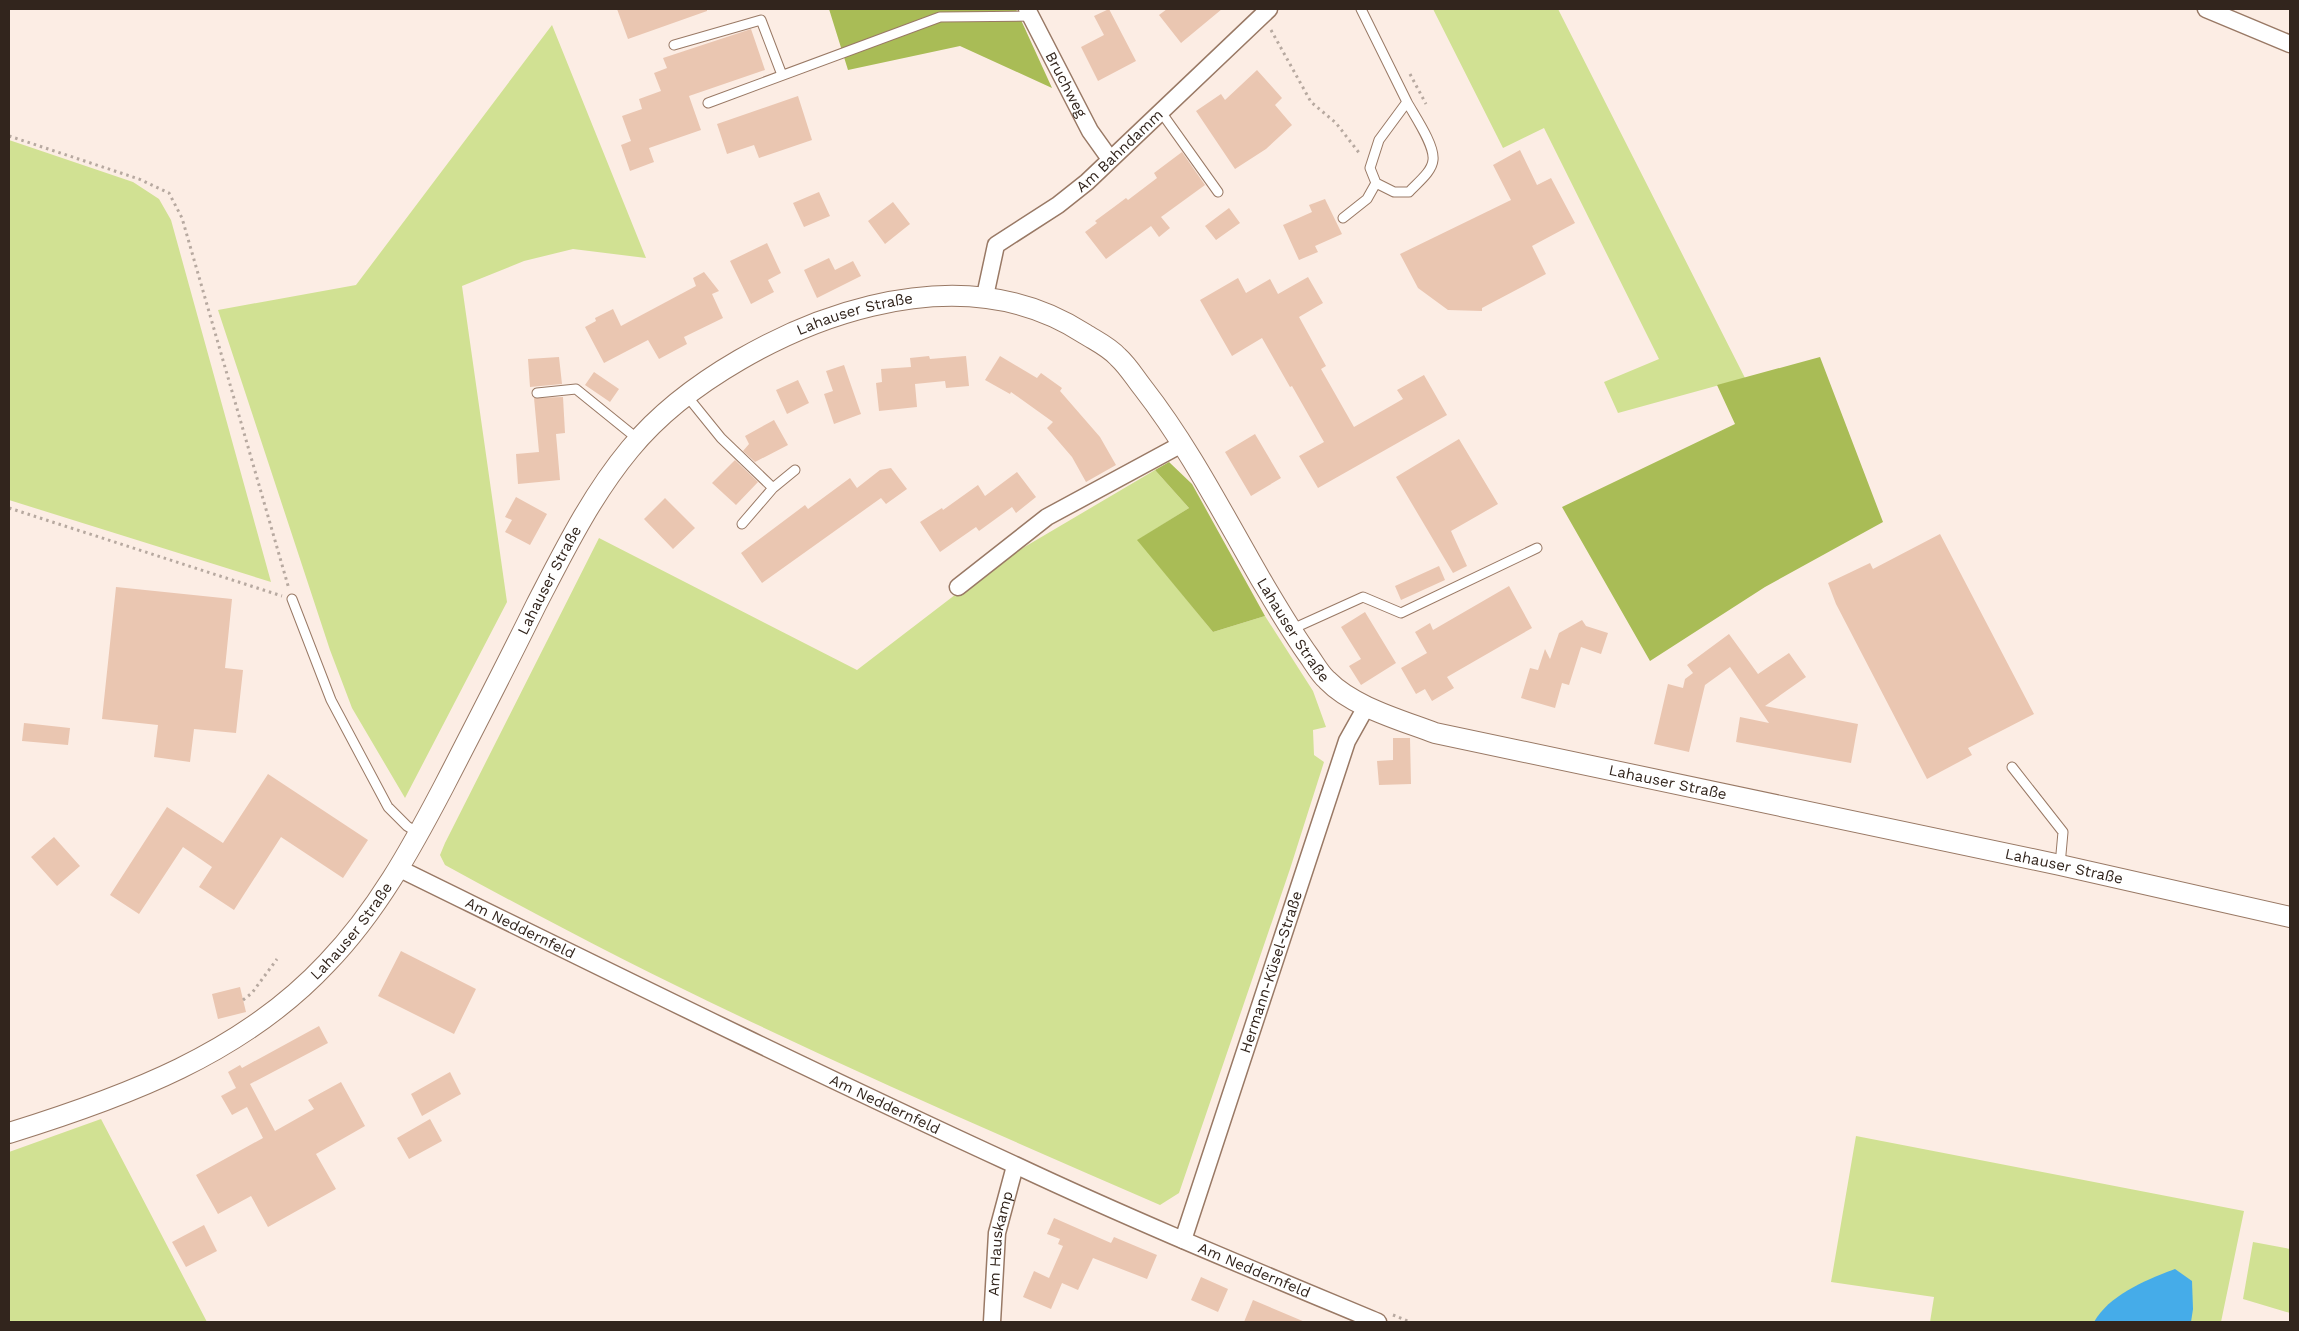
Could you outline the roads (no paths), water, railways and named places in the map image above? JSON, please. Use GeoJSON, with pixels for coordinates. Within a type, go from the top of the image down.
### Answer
{"type":"FeatureCollection","features":[{"type":"Feature","properties":{"kind":"street"},"geometry":{"type":"LineString","coordinates":[[2206,9],[2290,44]]}},
{"type":"Feature","properties":{"kind":"street","name":"Bruchweg"},"geometry":{"type":"LineString","coordinates":[[1029,12],[1090,131],[1110,159]]}},
{"type":"Feature","properties":{"kind":"street","name":"Am Bahndamm"},"geometry":{"type":"LineString","coordinates":[[985,296],[996,245],[1058,204],[1087,182],[1266,12]]}},
{"type":"Feature","properties":{"kind":"street","name":"Lahauser Straße"},"geometry":{"type":"LineString","coordinates":[[9,1133],[71,1114],[149,1084],[217,1051],[269,1016],[326,966],[356,930],[400,869],[598,492],[639,440],[687,396],[712,377],[776,340],[826,319],[871,306],[950,294],[985,296],[1037,308],[1076,328],[1116,354],[1160,410],[1182,444],[1290,630],[1327,681],[1366,707],[1435,733],[2060,865],[2290,917]]}},
{"type":"Feature","properties":{"kind":"street"},"geometry":{"type":"LineString","coordinates":[[958,587],[1047,517],[1182,444]]}},
{"type":"Feature","properties":{"kind":"street","name":"Hermann-Küsel-Straße"},"geometry":{"type":"LineString","coordinates":[[1183,1240],[1347,741],[1366,707]]}},
{"type":"Feature","properties":{"kind":"street","name":"Am Neddernfeld"},"geometry":{"type":"LineString","coordinates":[[400,869],[669,1001],[1015,1166],[1183,1240],[1378,1322]]}},
{"type":"Feature","properties":{"kind":"street","name":"Am Hauskamp"},"geometry":{"type":"LineString","coordinates":[[992,1322],[997,1233],[1015,1166]]}},
{"type":"Feature","properties":{"kind":"lane"},"geometry":{"type":"LineString","coordinates":[[1361,9],[1430,145],[1434,160],[1426,175],[1409,192],[1394,192],[1376,183],[1370,168],[1379,140],[1407,102]]}},
{"type":"Feature","properties":{"kind":"lane"},"geometry":{"type":"LineString","coordinates":[[708,103],[940,17],[1029,12]]}},
{"type":"Feature","properties":{"kind":"lane"},"geometry":{"type":"LineString","coordinates":[[674,45],[761,20],[782,76]]}},
{"type":"Feature","properties":{"kind":"lane"},"geometry":{"type":"LineString","coordinates":[[1161,112],[1218,192]]}},
{"type":"Feature","properties":{"kind":"lane"},"geometry":{"type":"LineString","coordinates":[[1342,218],[1367,199],[1376,183]]}},
{"type":"Feature","properties":{"kind":"lane"},"geometry":{"type":"LineString","coordinates":[[537,393],[576,389],[639,440]]}},
{"type":"Feature","properties":{"kind":"lane"},"geometry":{"type":"LineString","coordinates":[[687,396],[721,438],[773,488]]}},
{"type":"Feature","properties":{"kind":"lane"},"geometry":{"type":"LineString","coordinates":[[742,524],[773,488],[795,470]]}},
{"type":"Feature","properties":{"kind":"lane"},"geometry":{"type":"LineString","coordinates":[[1290,630],[1363,597],[1402,613],[1537,548]]}},
{"type":"Feature","properties":{"kind":"lane"},"geometry":{"type":"LineString","coordinates":[[292,599],[331,700],[388,807],[419,834]]}},
{"type":"Feature","properties":{"kind":"lane"},"geometry":{"type":"LineString","coordinates":[[2012,767],[2063,832],[2060,865]]}},
{"type":"Feature","properties":{"kind":"water"},"geometry":{"type":"Polygon","coordinates":[[[2175,1269],[2192,1281],[2193,1309],[2191,1322],[2094,1322],[2101,1312],[2119,1296],[2141,1283],[2175,1269]]]}}]}
